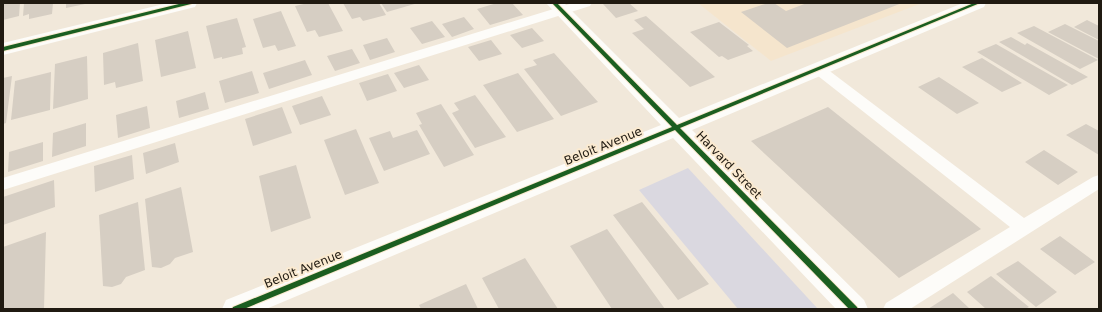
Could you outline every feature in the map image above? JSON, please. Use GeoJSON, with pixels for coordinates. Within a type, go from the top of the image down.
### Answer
{"type":"FeatureCollection","features":[{"type":"Feature","properties":{"kind":"street"},"geometry":{"type":"LineString","coordinates":[[3,49],[189,3]]}},
{"type":"Feature","properties":{"kind":"street","name":"Beloit Avenue"},"geometry":{"type":"LineString","coordinates":[[236,309],[978,3]]}},
{"type":"Feature","properties":{"kind":"street","name":"Harvard Street"},"geometry":{"type":"LineString","coordinates":[[558,7],[854,309]]}},
{"type":"Feature","properties":{"kind":"lane"},"geometry":{"type":"LineString","coordinates":[[3,184],[558,7],[586,3]]}},
{"type":"Feature","properties":{"kind":"lane"},"geometry":{"type":"LineString","coordinates":[[818,69],[1024,228]]}},
{"type":"Feature","properties":{"kind":"lane"},"geometry":{"type":"LineString","coordinates":[[893,309],[1099,181]]}},
{"type":"Feature","properties":{"kind":"shaded area"},"geometry":{"type":"Polygon","coordinates":[[[698,3],[922,3],[771,61],[698,3]]]}},
{"type":"Feature","properties":{"kind":"shaded area"},"geometry":{"type":"Polygon","coordinates":[[[688,168],[818,309],[738,309],[639,190],[688,168]]]}},
{"type":"Feature","properties":{"kind":"building"},"geometry":{"type":"Polygon","coordinates":[[[3,3],[20,3],[19,16],[3,20],[3,3]]]}},
{"type":"Feature","properties":{"kind":"building"},"geometry":{"type":"Polygon","coordinates":[[[24,3],[53,3],[52,14],[29,19],[29,14],[23,16],[24,3]]]}},
{"type":"Feature","properties":{"kind":"building"},"geometry":{"type":"Polygon","coordinates":[[[66,3],[85,3],[85,4],[66,8],[66,3]]]}},
{"type":"Feature","properties":{"kind":"building"},"geometry":{"type":"Polygon","coordinates":[[[308,3],[328,3],[343,31],[319,37],[315,30],[307,32],[295,6],[308,3]]]}},
{"type":"Feature","properties":{"kind":"building"},"geometry":{"type":"Polygon","coordinates":[[[343,3],[379,3],[386,15],[363,21],[360,17],[352,19],[343,3]]]}},
{"type":"Feature","properties":{"kind":"building"},"geometry":{"type":"Polygon","coordinates":[[[381,3],[418,3],[387,12],[381,3]]]}},
{"type":"Feature","properties":{"kind":"building"},"geometry":{"type":"Polygon","coordinates":[[[497,3],[512,3],[523,15],[490,25],[477,9],[497,3]]]}},
{"type":"Feature","properties":{"kind":"building"},"geometry":{"type":"Polygon","coordinates":[[[629,3],[638,11],[616,18],[603,4],[629,3]]]}},
{"type":"Feature","properties":{"kind":"building"},"geometry":{"type":"Polygon","coordinates":[[[768,3],[774,3],[786,11],[807,3],[902,3],[787,48],[741,12],[768,3]]]}},
{"type":"Feature","properties":{"kind":"building"},"geometry":{"type":"Polygon","coordinates":[[[281,11],[296,46],[278,51],[275,45],[263,48],[253,19],[281,11]]]}},
{"type":"Feature","properties":{"kind":"building"},"geometry":{"type":"Polygon","coordinates":[[[646,16],[715,77],[690,87],[632,33],[644,29],[634,20],[646,16]]]}},
{"type":"Feature","properties":{"kind":"building"},"geometry":{"type":"Polygon","coordinates":[[[464,17],[474,29],[452,37],[442,24],[464,17]]]}},
{"type":"Feature","properties":{"kind":"building"},"geometry":{"type":"Polygon","coordinates":[[[237,18],[246,47],[242,48],[243,54],[222,59],[222,57],[214,59],[206,26],[237,18]]]}},
{"type":"Feature","properties":{"kind":"building"},"geometry":{"type":"Polygon","coordinates":[[[1087,20],[1099,26],[1099,40],[1074,27],[1087,20]]]}},
{"type":"Feature","properties":{"kind":"building"},"geometry":{"type":"Polygon","coordinates":[[[432,21],[445,37],[422,44],[410,28],[432,21]]]}},
{"type":"Feature","properties":{"kind":"building"},"geometry":{"type":"Polygon","coordinates":[[[719,22],[749,45],[747,46],[753,51],[728,60],[722,56],[719,57],[690,32],[719,22]]]}},
{"type":"Feature","properties":{"kind":"building"},"geometry":{"type":"Polygon","coordinates":[[[1065,24],[1099,41],[1099,59],[1048,32],[1065,24]]]}},
{"type":"Feature","properties":{"kind":"building"},"geometry":{"type":"Polygon","coordinates":[[[1034,26],[1098,60],[1080,69],[1017,33],[1034,26]]]}},
{"type":"Feature","properties":{"kind":"building"},"geometry":{"type":"Polygon","coordinates":[[[532,28],[544,41],[522,48],[510,35],[532,28]]]}},
{"type":"Feature","properties":{"kind":"building"},"geometry":{"type":"Polygon","coordinates":[[[188,31],[196,68],[161,77],[155,40],[188,31]]]}},
{"type":"Feature","properties":{"kind":"building"},"geometry":{"type":"Polygon","coordinates":[[[1011,37],[1025,45],[1027,43],[1088,77],[1072,85],[999,42],[1011,37]]]}},
{"type":"Feature","properties":{"kind":"building"},"geometry":{"type":"Polygon","coordinates":[[[387,38],[395,52],[370,60],[363,45],[387,38]]]}},
{"type":"Feature","properties":{"kind":"building"},"geometry":{"type":"Polygon","coordinates":[[[491,40],[502,54],[479,61],[468,47],[491,40]]]}},
{"type":"Feature","properties":{"kind":"building"},"geometry":{"type":"Polygon","coordinates":[[[138,43],[143,81],[116,88],[115,82],[104,85],[103,53],[138,43]]]}},
{"type":"Feature","properties":{"kind":"building"},"geometry":{"type":"Polygon","coordinates":[[[996,44],[1068,85],[1049,95],[977,52],[996,44]]]}},
{"type":"Feature","properties":{"kind":"building"},"geometry":{"type":"Polygon","coordinates":[[[352,49],[360,63],[335,71],[327,56],[352,49]]]}},
{"type":"Feature","properties":{"kind":"building"},"geometry":{"type":"Polygon","coordinates":[[[554,53],[598,102],[561,116],[524,69],[537,65],[533,60],[554,53]]]}},
{"type":"Feature","properties":{"kind":"building"},"geometry":{"type":"Polygon","coordinates":[[[87,56],[88,99],[53,109],[55,64],[87,56]]]}},
{"type":"Feature","properties":{"kind":"building"},"geometry":{"type":"Polygon","coordinates":[[[982,58],[1022,83],[1002,92],[962,67],[982,58]]]}},
{"type":"Feature","properties":{"kind":"building"},"geometry":{"type":"Polygon","coordinates":[[[305,60],[312,75],[269,89],[263,73],[305,60]]]}},
{"type":"Feature","properties":{"kind":"building"},"geometry":{"type":"Polygon","coordinates":[[[419,65],[429,80],[404,88],[394,73],[419,65]]]}},
{"type":"Feature","properties":{"kind":"building"},"geometry":{"type":"Polygon","coordinates":[[[252,71],[259,93],[225,103],[219,81],[252,71]]]}},
{"type":"Feature","properties":{"kind":"building"},"geometry":{"type":"Polygon","coordinates":[[[51,72],[50,110],[11,120],[15,81],[51,72]]]}},
{"type":"Feature","properties":{"kind":"building"},"geometry":{"type":"Polygon","coordinates":[[[518,73],[554,119],[517,132],[483,85],[518,73]]]}},
{"type":"Feature","properties":{"kind":"building"},"geometry":{"type":"Polygon","coordinates":[[[388,74],[397,91],[367,101],[359,83],[388,74]]]}},
{"type":"Feature","properties":{"kind":"building"},"geometry":{"type":"Polygon","coordinates":[[[12,76],[6,123],[3,124],[3,78],[12,76]]]}},
{"type":"Feature","properties":{"kind":"building"},"geometry":{"type":"Polygon","coordinates":[[[939,77],[979,103],[957,114],[918,87],[939,77]]]}},
{"type":"Feature","properties":{"kind":"building"},"geometry":{"type":"Polygon","coordinates":[[[205,92],[209,109],[179,118],[176,101],[205,92]]]}},
{"type":"Feature","properties":{"kind":"building"},"geometry":{"type":"Polygon","coordinates":[[[475,95],[506,137],[475,148],[452,113],[459,110],[454,103],[475,95]]]}},
{"type":"Feature","properties":{"kind":"building"},"geometry":{"type":"Polygon","coordinates":[[[322,96],[331,115],[300,125],[292,106],[322,96]]]}},
{"type":"Feature","properties":{"kind":"building"},"geometry":{"type":"Polygon","coordinates":[[[441,104],[474,155],[444,167],[419,125],[422,124],[416,113],[441,104]]]}},
{"type":"Feature","properties":{"kind":"building"},"geometry":{"type":"Polygon","coordinates":[[[147,106],[150,128],[118,138],[116,115],[147,106]]]}},
{"type":"Feature","properties":{"kind":"building"},"geometry":{"type":"Polygon","coordinates":[[[282,107],[292,133],[253,146],[245,119],[282,107]]]}},
{"type":"Feature","properties":{"kind":"building"},"geometry":{"type":"Polygon","coordinates":[[[828,107],[981,229],[899,278],[751,141],[828,107]]]}},
{"type":"Feature","properties":{"kind":"building"},"geometry":{"type":"Polygon","coordinates":[[[86,123],[86,146],[52,157],[53,133],[86,123]]]}},
{"type":"Feature","properties":{"kind":"building"},"geometry":{"type":"Polygon","coordinates":[[[1086,124],[1099,131],[1099,155],[1066,135],[1086,124]]]}},
{"type":"Feature","properties":{"kind":"building"},"geometry":{"type":"Polygon","coordinates":[[[356,129],[379,183],[345,195],[324,140],[356,129]]]}},
{"type":"Feature","properties":{"kind":"building"},"geometry":{"type":"Polygon","coordinates":[[[417,130],[430,154],[384,171],[369,138],[390,131],[393,138],[417,130]]]}},
{"type":"Feature","properties":{"kind":"building"},"geometry":{"type":"Polygon","coordinates":[[[43,142],[43,161],[8,172],[9,152],[43,142]]]}},
{"type":"Feature","properties":{"kind":"building"},"geometry":{"type":"Polygon","coordinates":[[[175,143],[179,162],[146,174],[143,153],[175,143]]]}},
{"type":"Feature","properties":{"kind":"building"},"geometry":{"type":"Polygon","coordinates":[[[1044,150],[1078,172],[1058,185],[1025,162],[1044,150]]]}},
{"type":"Feature","properties":{"kind":"building"},"geometry":{"type":"Polygon","coordinates":[[[132,155],[134,179],[95,192],[94,166],[132,155]]]}},
{"type":"Feature","properties":{"kind":"building"},"geometry":{"type":"Polygon","coordinates":[[[296,165],[311,218],[271,232],[259,176],[296,165]]]}},
{"type":"Feature","properties":{"kind":"building"},"geometry":{"type":"Polygon","coordinates":[[[54,180],[55,207],[3,225],[3,197],[54,180]]]}},
{"type":"Feature","properties":{"kind":"building"},"geometry":{"type":"Polygon","coordinates":[[[181,187],[193,252],[175,258],[170,264],[161,268],[152,267],[145,199],[181,187]]]}},
{"type":"Feature","properties":{"kind":"building"},"geometry":{"type":"Polygon","coordinates":[[[138,202],[145,270],[126,277],[121,284],[112,287],[103,286],[99,215],[138,202]]]}},
{"type":"Feature","properties":{"kind":"building"},"geometry":{"type":"Polygon","coordinates":[[[642,202],[709,284],[678,300],[613,215],[642,202]]]}},
{"type":"Feature","properties":{"kind":"building"},"geometry":{"type":"Polygon","coordinates":[[[607,229],[665,309],[612,309],[570,246],[607,229]]]}},
{"type":"Feature","properties":{"kind":"building"},"geometry":{"type":"Polygon","coordinates":[[[46,232],[44,309],[3,309],[3,247],[46,232]]]}},
{"type":"Feature","properties":{"kind":"building"},"geometry":{"type":"Polygon","coordinates":[[[1060,236],[1095,262],[1075,275],[1040,249],[1060,236]]]}},
{"type":"Feature","properties":{"kind":"building"},"geometry":{"type":"Polygon","coordinates":[[[525,258],[558,309],[499,309],[482,278],[525,258]]]}},
{"type":"Feature","properties":{"kind":"building"},"geometry":{"type":"Polygon","coordinates":[[[1018,261],[1057,292],[1036,307],[996,274],[1018,261]]]}},
{"type":"Feature","properties":{"kind":"building"},"geometry":{"type":"Polygon","coordinates":[[[991,276],[1029,307],[1025,309],[986,309],[967,292],[991,276]]]}},
{"type":"Feature","properties":{"kind":"building"},"geometry":{"type":"Polygon","coordinates":[[[466,284],[478,309],[421,309],[419,305],[466,284]]]}},
{"type":"Feature","properties":{"kind":"building"},"geometry":{"type":"Polygon","coordinates":[[[953,293],[970,309],[928,309],[953,293]]]}},
{"type":"Feature","properties":{"kind":"cycle path"},"geometry":{"type":"LineString","coordinates":[[3,49],[189,3]]}},
{"type":"Feature","properties":{"kind":"cycle path"},"geometry":{"type":"LineString","coordinates":[[554,3],[854,309]]}},
{"type":"Feature","properties":{"kind":"cycle path"},"geometry":{"type":"LineString","coordinates":[[236,309],[978,3]]}}]}
